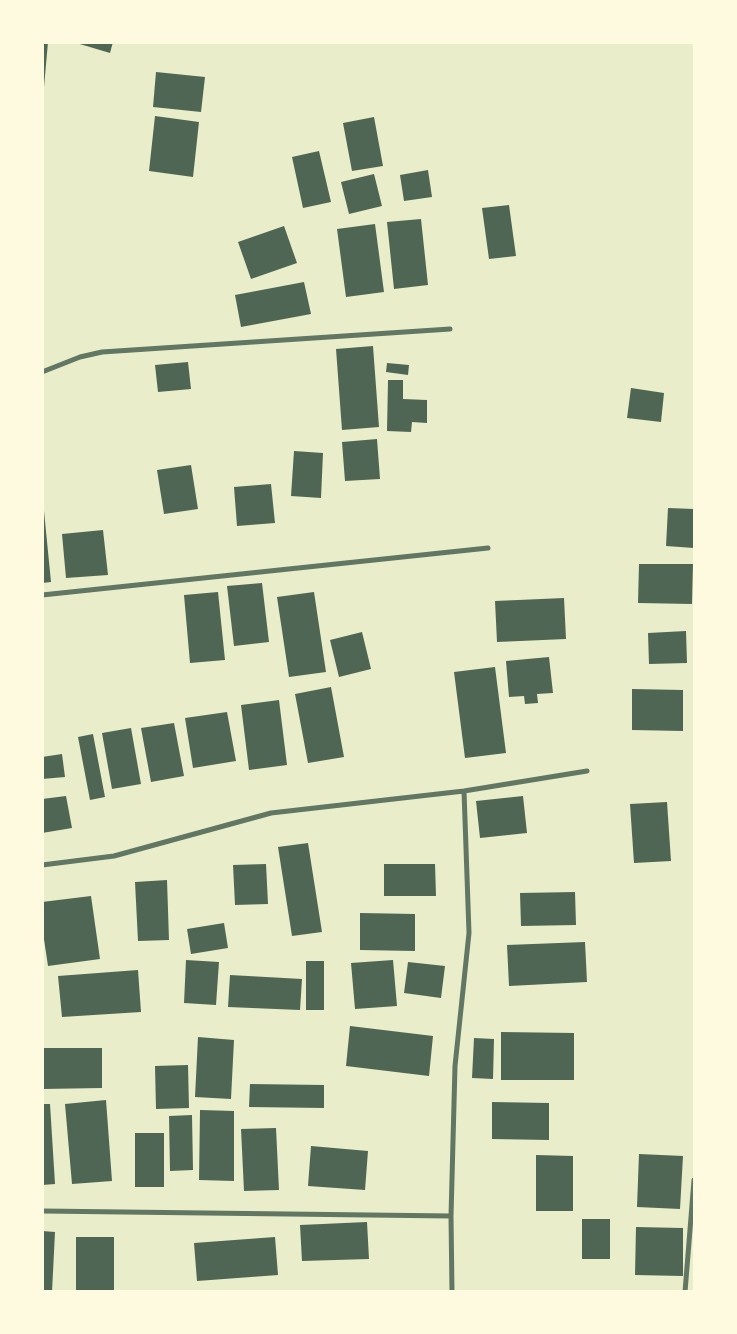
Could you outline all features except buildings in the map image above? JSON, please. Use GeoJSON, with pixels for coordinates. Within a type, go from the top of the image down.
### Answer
{"type":"FeatureCollection","features":[{"type":"Feature","properties":{"kind":"street"},"geometry":{"type":"LineString","coordinates":[[42,372],[80,357],[102,352],[450,329]]}},
{"type":"Feature","properties":{"kind":"street"},"geometry":{"type":"LineString","coordinates":[[42,595],[488,548]]}},
{"type":"Feature","properties":{"kind":"street"},"geometry":{"type":"LineString","coordinates":[[42,865],[114,856],[271,813],[464,791],[586,771]]}},
{"type":"Feature","properties":{"kind":"street"},"geometry":{"type":"LineString","coordinates":[[452,1292],[451,1216],[455,1066],[469,933],[464,791]]}},
{"type":"Feature","properties":{"kind":"street"},"geometry":{"type":"LineString","coordinates":[[685,1292],[694,1180]]}},
{"type":"Feature","properties":{"kind":"street"},"geometry":{"type":"LineString","coordinates":[[42,1211],[451,1216]]}}]}
